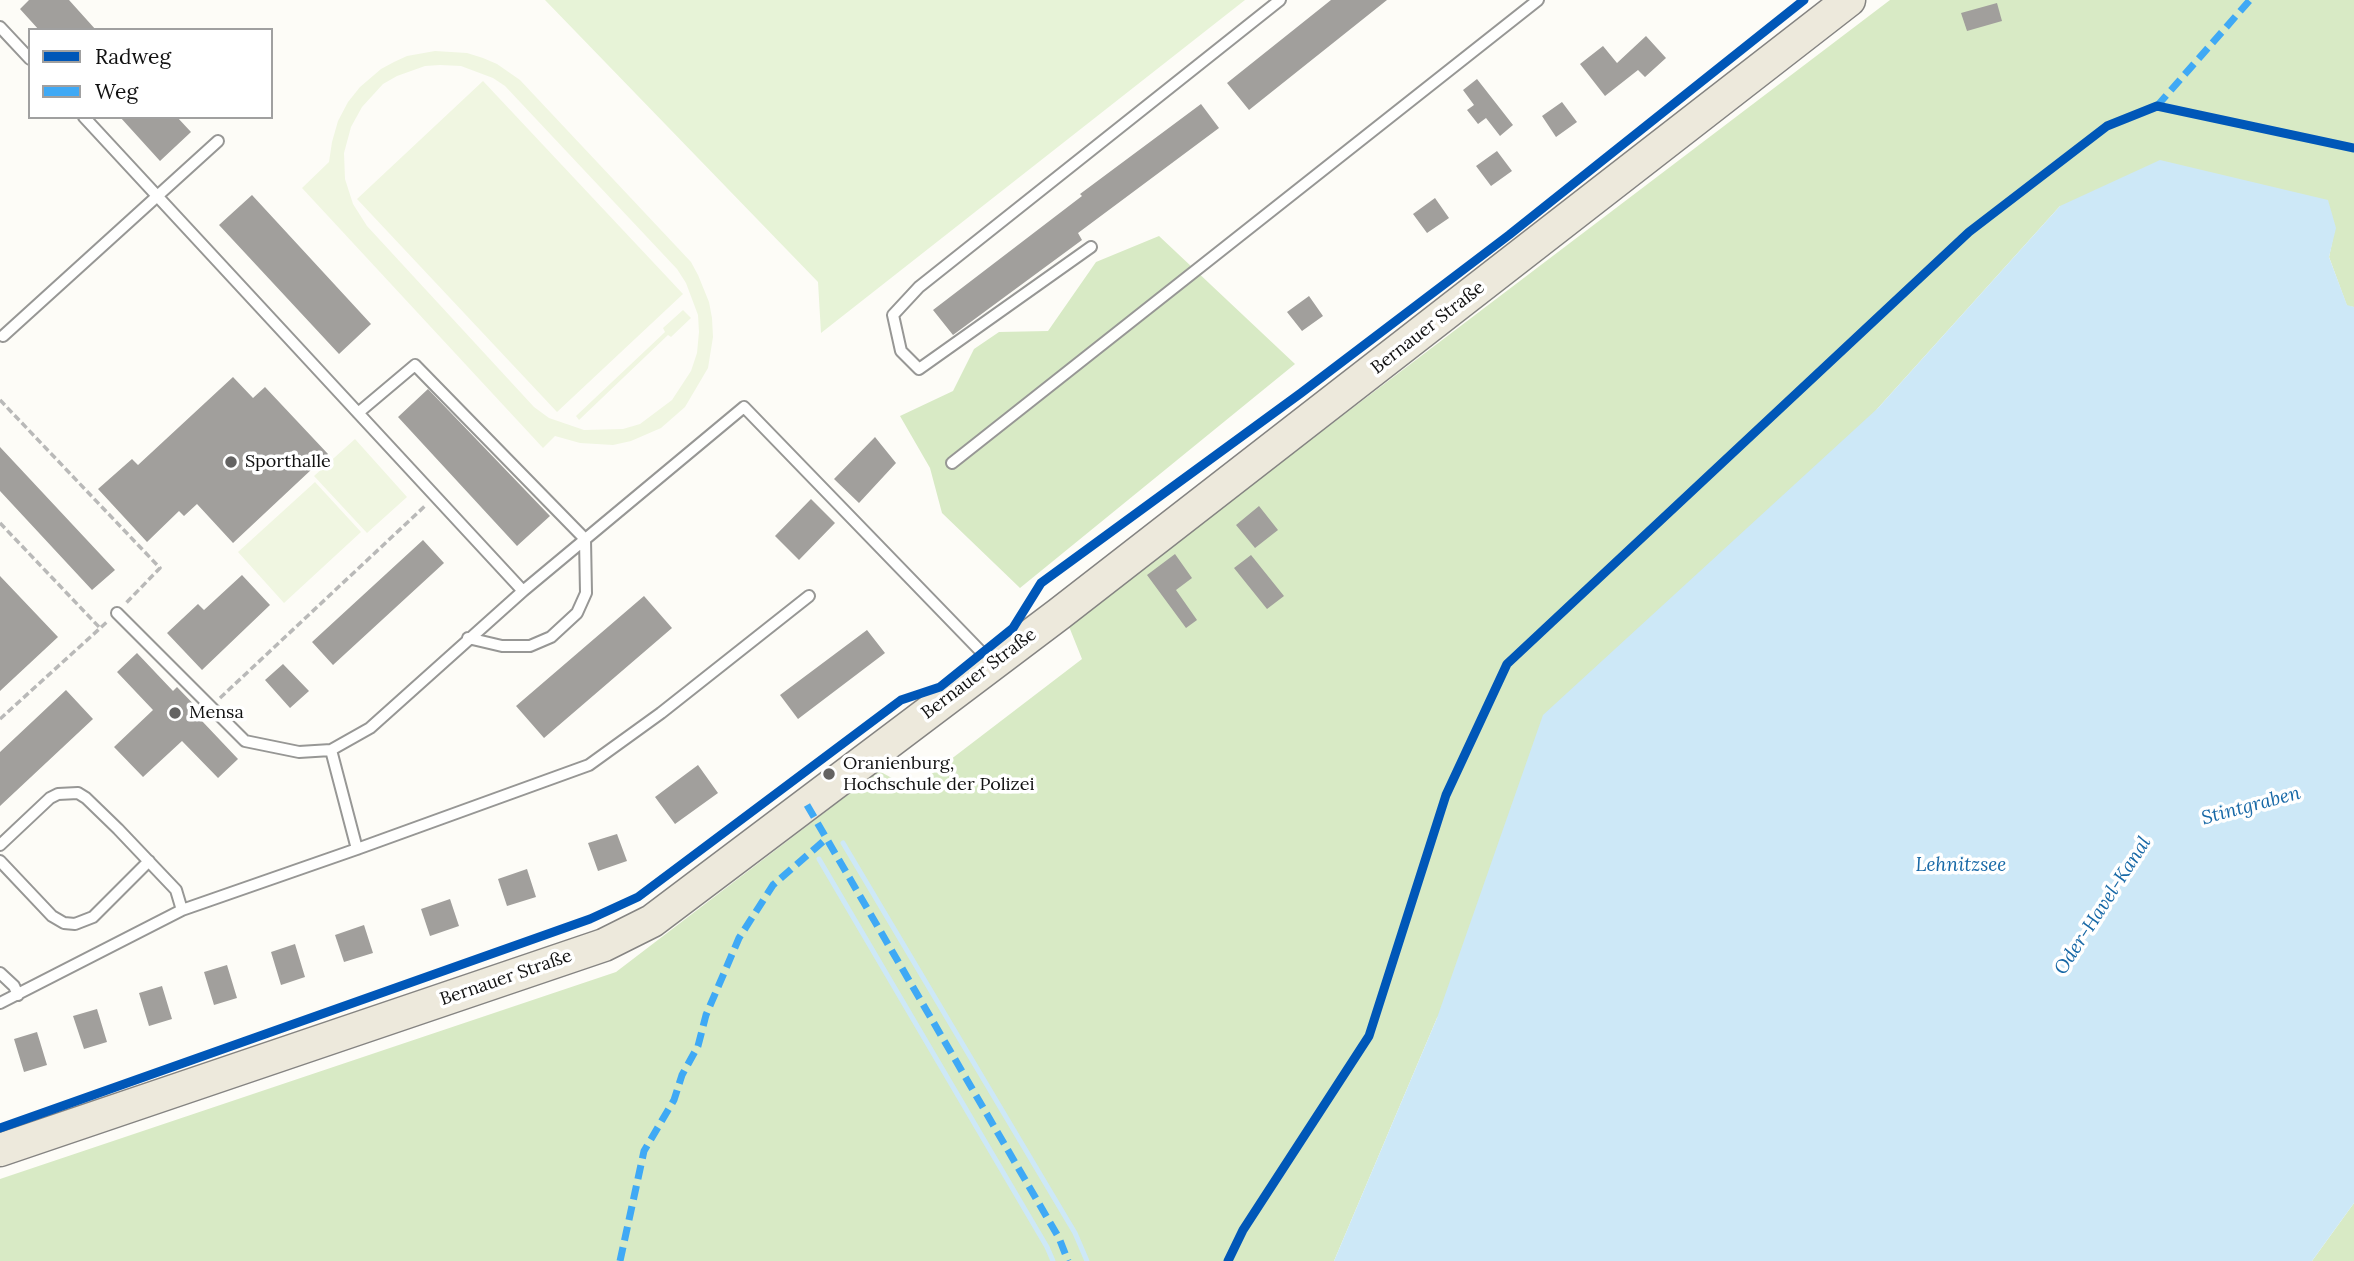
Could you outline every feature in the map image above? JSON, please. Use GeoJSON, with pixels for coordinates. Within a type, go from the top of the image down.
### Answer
{"type":"FeatureCollection","features":[{"type":"Feature","properties":{"kind":"main road","name":"Bernauer Straße"},"geometry":{"type":"LineString","coordinates":[[0,1150],[604,945],[652,921],[993,663],[1849,0]]}},
{"type":"Feature","properties":{"kind":"lane"},"geometry":{"type":"LineString","coordinates":[[1091,247],[919,369],[901,351],[893,315],[919,287],[1280,0]]}},
{"type":"Feature","properties":{"kind":"lane"},"geometry":{"type":"LineString","coordinates":[[952,463],[1538,0]]}},
{"type":"Feature","properties":{"kind":"lane"},"geometry":{"type":"LineString","coordinates":[[0,27],[28,57]]}},
{"type":"Feature","properties":{"kind":"lane"},"geometry":{"type":"LineString","coordinates":[[86,119],[523,591]]}},
{"type":"Feature","properties":{"kind":"lane"},"geometry":{"type":"LineString","coordinates":[[3,336],[218,141]]}},
{"type":"Feature","properties":{"kind":"lane"},"geometry":{"type":"LineString","coordinates":[[358,413],[415,365],[585,539],[586,593],[577,614],[551,637],[530,646],[502,646],[468,638]]}},
{"type":"Feature","properties":{"kind":"lane"},"geometry":{"type":"LineString","coordinates":[[117,613],[245,741],[299,752],[331,750],[370,728],[468,638],[744,407],[993,663]]}},
{"type":"Feature","properties":{"kind":"lane"},"geometry":{"type":"LineString","coordinates":[[0,1003],[182,910],[589,765],[661,713],[809,596]]}},
{"type":"Feature","properties":{"kind":"lane"},"geometry":{"type":"LineString","coordinates":[[331,750],[358,849]]}},
{"type":"Feature","properties":{"kind":"lane"},"geometry":{"type":"LineString","coordinates":[[0,845],[50,799],[58,794],[78,793],[86,797],[177,890],[182,910]]}},
{"type":"Feature","properties":{"kind":"lane"},"geometry":{"type":"LineString","coordinates":[[0,861],[52,916],[64,923],[75,924],[93,917],[149,861]]}},
{"type":"Feature","properties":{"kind":"lane"},"geometry":{"type":"LineString","coordinates":[[0,973],[18,995]]}},
{"type":"Feature","properties":{"kind":"path"},"geometry":{"type":"LineString","coordinates":[[0,400],[160,568],[117,613],[0,719]]}},
{"type":"Feature","properties":{"kind":"path"},"geometry":{"type":"LineString","coordinates":[[211,707],[435,496]]}},
{"type":"Feature","properties":{"kind":"path"},"geometry":{"type":"LineString","coordinates":[[0,523],[100,628]]}},
{"type":"Feature","properties":{"kind":"green space"},"geometry":{"type":"Polygon","coordinates":[[[545,0],[1245,0],[821,333],[818,282],[545,0]]]}},
{"type":"Feature","properties":{"kind":"green space"},"geometry":{"type":"Polygon","coordinates":[[[1890,0],[2354,0],[2354,307],[2347,306],[2329,257],[2335,228],[2060,206],[1878,408],[1437,1018],[1334,1261],[0,1261],[0,1179],[616,972],[879,771],[912,789],[1082,659],[1068,624],[1890,0]]]}},
{"type":"Feature","properties":{"kind":"green space"},"geometry":{"type":"Polygon","coordinates":[[[435,51],[467,53],[497,64],[520,80],[691,262],[709,302],[712,318],[713,337],[708,368],[685,407],[661,428],[631,441],[613,445],[580,443],[555,436],[543,448],[302,188],[329,162],[338,121],[348,102],[360,87],[381,69],[407,56],[435,51]],[[425,66],[397,76],[383,84],[362,107],[351,127],[344,153],[345,179],[353,204],[367,226],[534,407],[549,418],[584,430],[623,429],[640,424],[672,400],[691,371],[697,353],[698,315],[686,283],[677,269],[505,86],[493,78],[461,66],[425,66]]]}},
{"type":"Feature","properties":{"kind":"green space"},"geometry":{"type":"Polygon","coordinates":[[[483,81],[683,294],[557,412],[357,199],[483,81]]]}},
{"type":"Feature","properties":{"kind":"green space"},"geometry":{"type":"Polygon","coordinates":[[[1159,236],[1295,364],[1020,588],[942,513],[930,468],[900,416],[953,391],[974,349],[999,332],[1048,331],[1096,262],[1159,236]]]}},
{"type":"Feature","properties":{"kind":"green space"},"geometry":{"type":"Polygon","coordinates":[[[683,310],[691,318],[671,337],[668,335],[579,420],[576,416],[665,332],[663,328],[683,310]]]}},
{"type":"Feature","properties":{"kind":"green space"},"geometry":{"type":"Polygon","coordinates":[[[355,439],[407,497],[367,533],[314,476],[355,439]]]}},
{"type":"Feature","properties":{"kind":"green space"},"geometry":{"type":"Polygon","coordinates":[[[315,482],[361,532],[284,603],[238,552],[315,482]]]}},
{"type":"Feature","properties":{"kind":"green space"},"geometry":{"type":"Polygon","coordinates":[[[2354,1203],[2354,1261],[2312,1261],[2354,1203]]]}},
{"type":"Feature","properties":{"kind":"water","name":"Lehnitzsee"},"geometry":{"type":"Polygon","coordinates":[[[2160,160],[2328,200],[2336,228],[2329,257],[2347,305],[2354,307],[2354,1203],[2312,1261],[1334,1261],[1437,1018],[1543,715],[1878,408],[2060,206],[2160,160]]]}},
{"type":"Feature","properties":{"kind":"building"},"geometry":{"type":"Polygon","coordinates":[[[29,0],[69,0],[94,28],[37,28],[20,9],[29,0]]]}},
{"type":"Feature","properties":{"kind":"building"},"geometry":{"type":"Polygon","coordinates":[[[1331,0],[1387,0],[1249,110],[1227,83],[1331,0]]]}},
{"type":"Feature","properties":{"kind":"building"},"geometry":{"type":"Polygon","coordinates":[[[1997,3],[2002,21],[1967,31],[1961,13],[1997,3]]]}},
{"type":"Feature","properties":{"kind":"building"},"geometry":{"type":"Polygon","coordinates":[[[1646,36],[1666,58],[1645,77],[1638,70],[1605,96],[1580,64],[1603,46],[1617,63],[1646,36]]]}},
{"type":"Feature","properties":{"kind":"building"},"geometry":{"type":"Polygon","coordinates":[[[1477,79],[1513,125],[1500,136],[1486,118],[1478,124],[1467,110],[1474,105],[1463,90],[1477,79]]]}},
{"type":"Feature","properties":{"kind":"building"},"geometry":{"type":"Polygon","coordinates":[[[1562,102],[1577,122],[1556,137],[1542,116],[1562,102]]]}},
{"type":"Feature","properties":{"kind":"building"},"geometry":{"type":"Polygon","coordinates":[[[1201,104],[1219,128],[1078,233],[1082,240],[953,335],[933,310],[1082,196],[1080,194],[1201,104]]]}},
{"type":"Feature","properties":{"kind":"building"},"geometry":{"type":"Polygon","coordinates":[[[122,119],[179,119],[191,132],[160,161],[122,119]]]}},
{"type":"Feature","properties":{"kind":"building"},"geometry":{"type":"Polygon","coordinates":[[[1497,151],[1512,171],[1491,186],[1476,166],[1497,151]]]}},
{"type":"Feature","properties":{"kind":"building"},"geometry":{"type":"Polygon","coordinates":[[[252,195],[371,324],[339,354],[219,225],[252,195]]]}},
{"type":"Feature","properties":{"kind":"building"},"geometry":{"type":"Polygon","coordinates":[[[1435,198],[1449,218],[1427,233],[1413,214],[1435,198]]]}},
{"type":"Feature","properties":{"kind":"building"},"geometry":{"type":"Polygon","coordinates":[[[1309,296],[1323,316],[1302,331],[1287,312],[1309,296]]]}},
{"type":"Feature","properties":{"kind":"building","name":"Sporthalle"},"geometry":{"type":"Polygon","coordinates":[[[233,377],[253,398],[265,387],[328,454],[233,543],[197,504],[184,516],[179,511],[147,542],[98,489],[132,459],[138,465],[233,377]]]}},
{"type":"Feature","properties":{"kind":"building"},"geometry":{"type":"Polygon","coordinates":[[[428,389],[550,516],[517,546],[398,417],[428,389]]]}},
{"type":"Feature","properties":{"kind":"building"},"geometry":{"type":"Polygon","coordinates":[[[875,437],[896,463],[859,503],[834,479],[875,437]]]}},
{"type":"Feature","properties":{"kind":"building"},"geometry":{"type":"Polygon","coordinates":[[[0,447],[115,570],[92,590],[0,491],[0,447]]]}},
{"type":"Feature","properties":{"kind":"building"},"geometry":{"type":"Polygon","coordinates":[[[811,499],[835,523],[799,560],[775,536],[811,499]]]}},
{"type":"Feature","properties":{"kind":"building"},"geometry":{"type":"Polygon","coordinates":[[[1259,506],[1278,530],[1255,548],[1236,525],[1259,506]]]}},
{"type":"Feature","properties":{"kind":"building"},"geometry":{"type":"Polygon","coordinates":[[[423,540],[444,563],[333,665],[312,642],[423,540]]]}},
{"type":"Feature","properties":{"kind":"building"},"geometry":{"type":"Polygon","coordinates":[[[1175,554],[1192,578],[1176,590],[1197,620],[1186,628],[1147,575],[1175,554]]]}},
{"type":"Feature","properties":{"kind":"building"},"geometry":{"type":"Polygon","coordinates":[[[1251,555],[1284,596],[1267,609],[1234,568],[1251,555]]]}},
{"type":"Feature","properties":{"kind":"building"},"geometry":{"type":"Polygon","coordinates":[[[242,575],[270,605],[202,670],[167,633],[198,604],[204,610],[242,575]]]}},
{"type":"Feature","properties":{"kind":"building"},"geometry":{"type":"Polygon","coordinates":[[[0,576],[58,637],[0,691],[0,576]]]}},
{"type":"Feature","properties":{"kind":"building"},"geometry":{"type":"Polygon","coordinates":[[[644,596],[672,628],[544,738],[516,706],[644,596]]]}},
{"type":"Feature","properties":{"kind":"building"},"geometry":{"type":"Polygon","coordinates":[[[867,630],[885,653],[798,719],[780,695],[867,630]]]}},
{"type":"Feature","properties":{"kind":"building","name":"Mensa"},"geometry":{"type":"Polygon","coordinates":[[[137,653],[173,691],[177,687],[206,717],[202,721],[238,759],[218,778],[182,741],[143,777],[114,747],[153,710],[117,672],[137,653]]]}},
{"type":"Feature","properties":{"kind":"building"},"geometry":{"type":"Polygon","coordinates":[[[283,664],[309,691],[290,708],[265,680],[283,664]]]}},
{"type":"Feature","properties":{"kind":"building"},"geometry":{"type":"Polygon","coordinates":[[[66,690],[93,719],[0,806],[0,752],[66,690]]]}},
{"type":"Feature","properties":{"kind":"building"},"geometry":{"type":"Polygon","coordinates":[[[698,765],[718,793],[675,824],[655,797],[698,765]]]}},
{"type":"Feature","properties":{"kind":"building"},"geometry":{"type":"Polygon","coordinates":[[[617,834],[627,861],[598,871],[588,843],[617,834]]]}},
{"type":"Feature","properties":{"kind":"building"},"geometry":{"type":"Polygon","coordinates":[[[527,869],[536,897],[507,906],[498,879],[527,869]]]}},
{"type":"Feature","properties":{"kind":"building"},"geometry":{"type":"Polygon","coordinates":[[[450,899],[459,926],[430,936],[421,909],[450,899]]]}},
{"type":"Feature","properties":{"kind":"building"},"geometry":{"type":"Polygon","coordinates":[[[364,925],[373,953],[344,962],[335,935],[364,925]]]}},
{"type":"Feature","properties":{"kind":"building"},"geometry":{"type":"Polygon","coordinates":[[[295,944],[305,977],[281,985],[271,952],[295,944]]]}},
{"type":"Feature","properties":{"kind":"building"},"geometry":{"type":"Polygon","coordinates":[[[227,965],[237,998],[214,1005],[204,972],[227,965]]]}},
{"type":"Feature","properties":{"kind":"building"},"geometry":{"type":"Polygon","coordinates":[[[162,986],[172,1019],[149,1026],[139,993],[162,986]]]}},
{"type":"Feature","properties":{"kind":"building"},"geometry":{"type":"Polygon","coordinates":[[[97,1009],[107,1042],[84,1049],[73,1016],[97,1009]]]}},
{"type":"Feature","properties":{"kind":"building"},"geometry":{"type":"Polygon","coordinates":[[[37,1032],[47,1065],[24,1072],[14,1039],[37,1032]]]}},
{"type":"Feature","properties":{"kind":"waterway"},"geometry":{"type":"LineString","coordinates":[[843,843],[1075,1233],[1087,1261]]}},
{"type":"Feature","properties":{"kind":"waterway"},"geometry":{"type":"LineString","coordinates":[[819,859],[1053,1261]]}},
{"type":"Feature","properties":{"kind":"marked path"},"geometry":{"type":"LineString","coordinates":[[2157,106],[2250,0]]}},
{"type":"Feature","properties":{"kind":"marked path"},"geometry":{"type":"LineString","coordinates":[[807,805],[1059,1238],[1068,1261]]}},
{"type":"Feature","properties":{"kind":"marked path"},"geometry":{"type":"LineString","coordinates":[[620,1261],[644,1151],[674,1100],[682,1075],[698,1046],[706,1015],[739,938],[773,885],[827,838]]}},
{"type":"Feature","properties":{"kind":"cycle path"},"geometry":{"type":"LineString","coordinates":[[0,1128],[590,919],[638,897],[901,700],[940,687],[1013,628],[1041,583],[1301,393],[1509,235],[1804,0]]}},
{"type":"Feature","properties":{"kind":"cycle path"},"geometry":{"type":"LineString","coordinates":[[1228,1261],[1243,1230],[1369,1036],[1446,795],[1507,664],[1969,232],[2107,126],[2157,106],[2354,148]]}},
{"type":"Feature","properties":{"kind":"place","name":"Sporthalle"},"geometry":{"type":"Point","coordinates":[231,462]}},
{"type":"Feature","properties":{"kind":"place","name":"Mensa"},"geometry":{"type":"Point","coordinates":[175,713]}},
{"type":"Feature","properties":{"kind":"place","name":"Oranienburg, Hochschule der Polizei"},"geometry":{"type":"Point","coordinates":[829,774]}},
{"type":"Feature","properties":{"kind":"water label","name":"Stintgraben"},"geometry":{"type":"Point","coordinates":[2251,806]}},
{"type":"Feature","properties":{"kind":"water label","name":"Oder-Havel-Kanal"},"geometry":{"type":"Point","coordinates":[2103,906]}}]}
